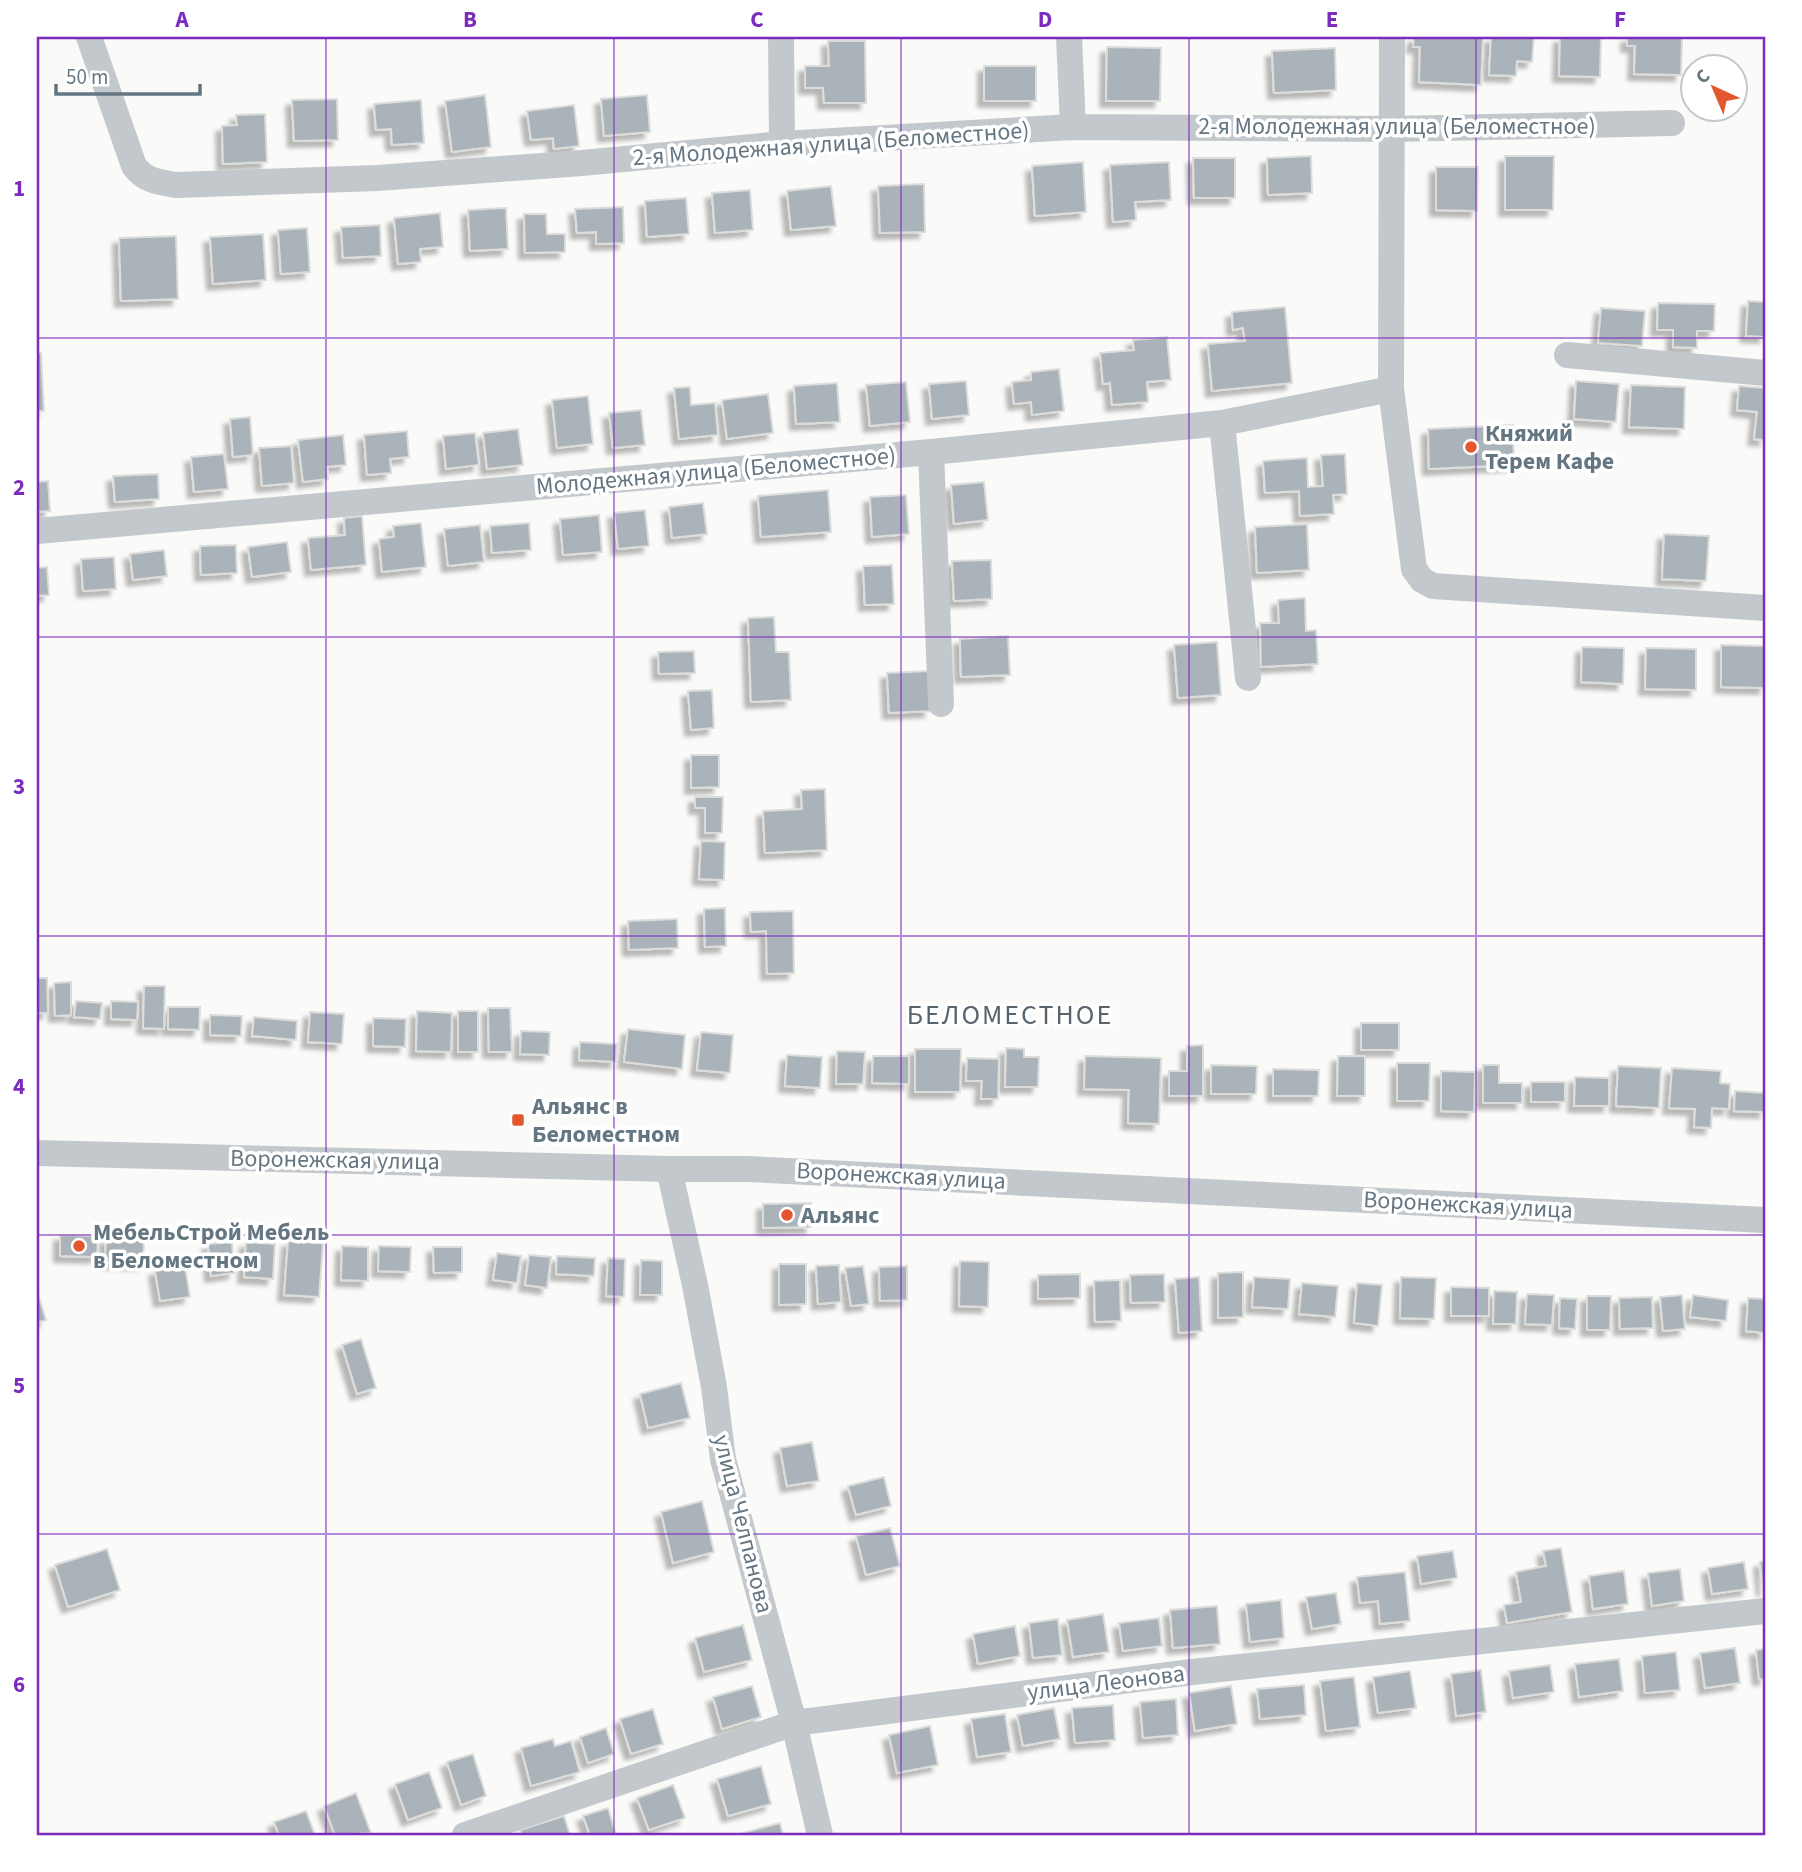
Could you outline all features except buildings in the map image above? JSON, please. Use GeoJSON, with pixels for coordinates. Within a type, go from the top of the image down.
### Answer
{"type":"FeatureCollection","features":[{"type":"Feature","properties":{"kind":"street","name":"2-я Молодежная улица (Беломестное)"},"geometry":{"type":"LineString","coordinates":[[89,37],[134,166],[150,181],[176,185],[376,178],[582,163],[782,144],[1073,127],[1392,129],[1672,123]]}},
{"type":"Feature","properties":{"kind":"street"},"geometry":{"type":"LineString","coordinates":[[781,37],[782,144]]}},
{"type":"Feature","properties":{"kind":"street"},"geometry":{"type":"LineString","coordinates":[[1069,37],[1073,127]]}},
{"type":"Feature","properties":{"kind":"street"},"geometry":{"type":"LineString","coordinates":[[1392,37],[1391,389],[1414,569],[1427,584],[1433,586],[1765,608]]}},
{"type":"Feature","properties":{"kind":"street"},"geometry":{"type":"LineString","coordinates":[[1567,355],[1765,373]]}},
{"type":"Feature","properties":{"kind":"street","name":"Молодежная улица (Беломестное)"},"geometry":{"type":"LineString","coordinates":[[37,531],[931,452],[1222,423],[1391,389]]}},
{"type":"Feature","properties":{"kind":"street"},"geometry":{"type":"LineString","coordinates":[[1222,423],[1248,678]]}},
{"type":"Feature","properties":{"kind":"street"},"geometry":{"type":"LineString","coordinates":[[931,452],[941,704]]}},
{"type":"Feature","properties":{"kind":"street","name":"Воронежская улица"},"geometry":{"type":"LineString","coordinates":[[37,1153],[669,1169],[748,1168],[1765,1220]]}},
{"type":"Feature","properties":{"kind":"street","name":"улица Челпанова"},"geometry":{"type":"LineString","coordinates":[[669,1169],[698,1297],[723,1459],[794,1723],[820,1835]]}},
{"type":"Feature","properties":{"kind":"street","name":"улица Леонова"},"geometry":{"type":"LineString","coordinates":[[465,1835],[794,1723],[1192,1672],[1765,1611]]}},
{"type":"Feature","properties":{"kind":"place","name":"Княжий Терем Кафе"},"geometry":{"type":"Point","coordinates":[1471,447]}},
{"type":"Feature","properties":{"kind":"place","name":"Альянс в Беломестном"},"geometry":{"type":"Point","coordinates":[518,1120]}},
{"type":"Feature","properties":{"kind":"place","name":"Альянс"},"geometry":{"type":"Point","coordinates":[787,1215]}},
{"type":"Feature","properties":{"kind":"place","name":"МебельСтрой Мебель в Беломестном"},"geometry":{"type":"Point","coordinates":[79,1246]}},
{"type":"Feature","properties":{"kind":"district","name":"БЕЛОМЕСТНОЕ"},"geometry":{"type":"Point","coordinates":[1010,1015]}}]}
